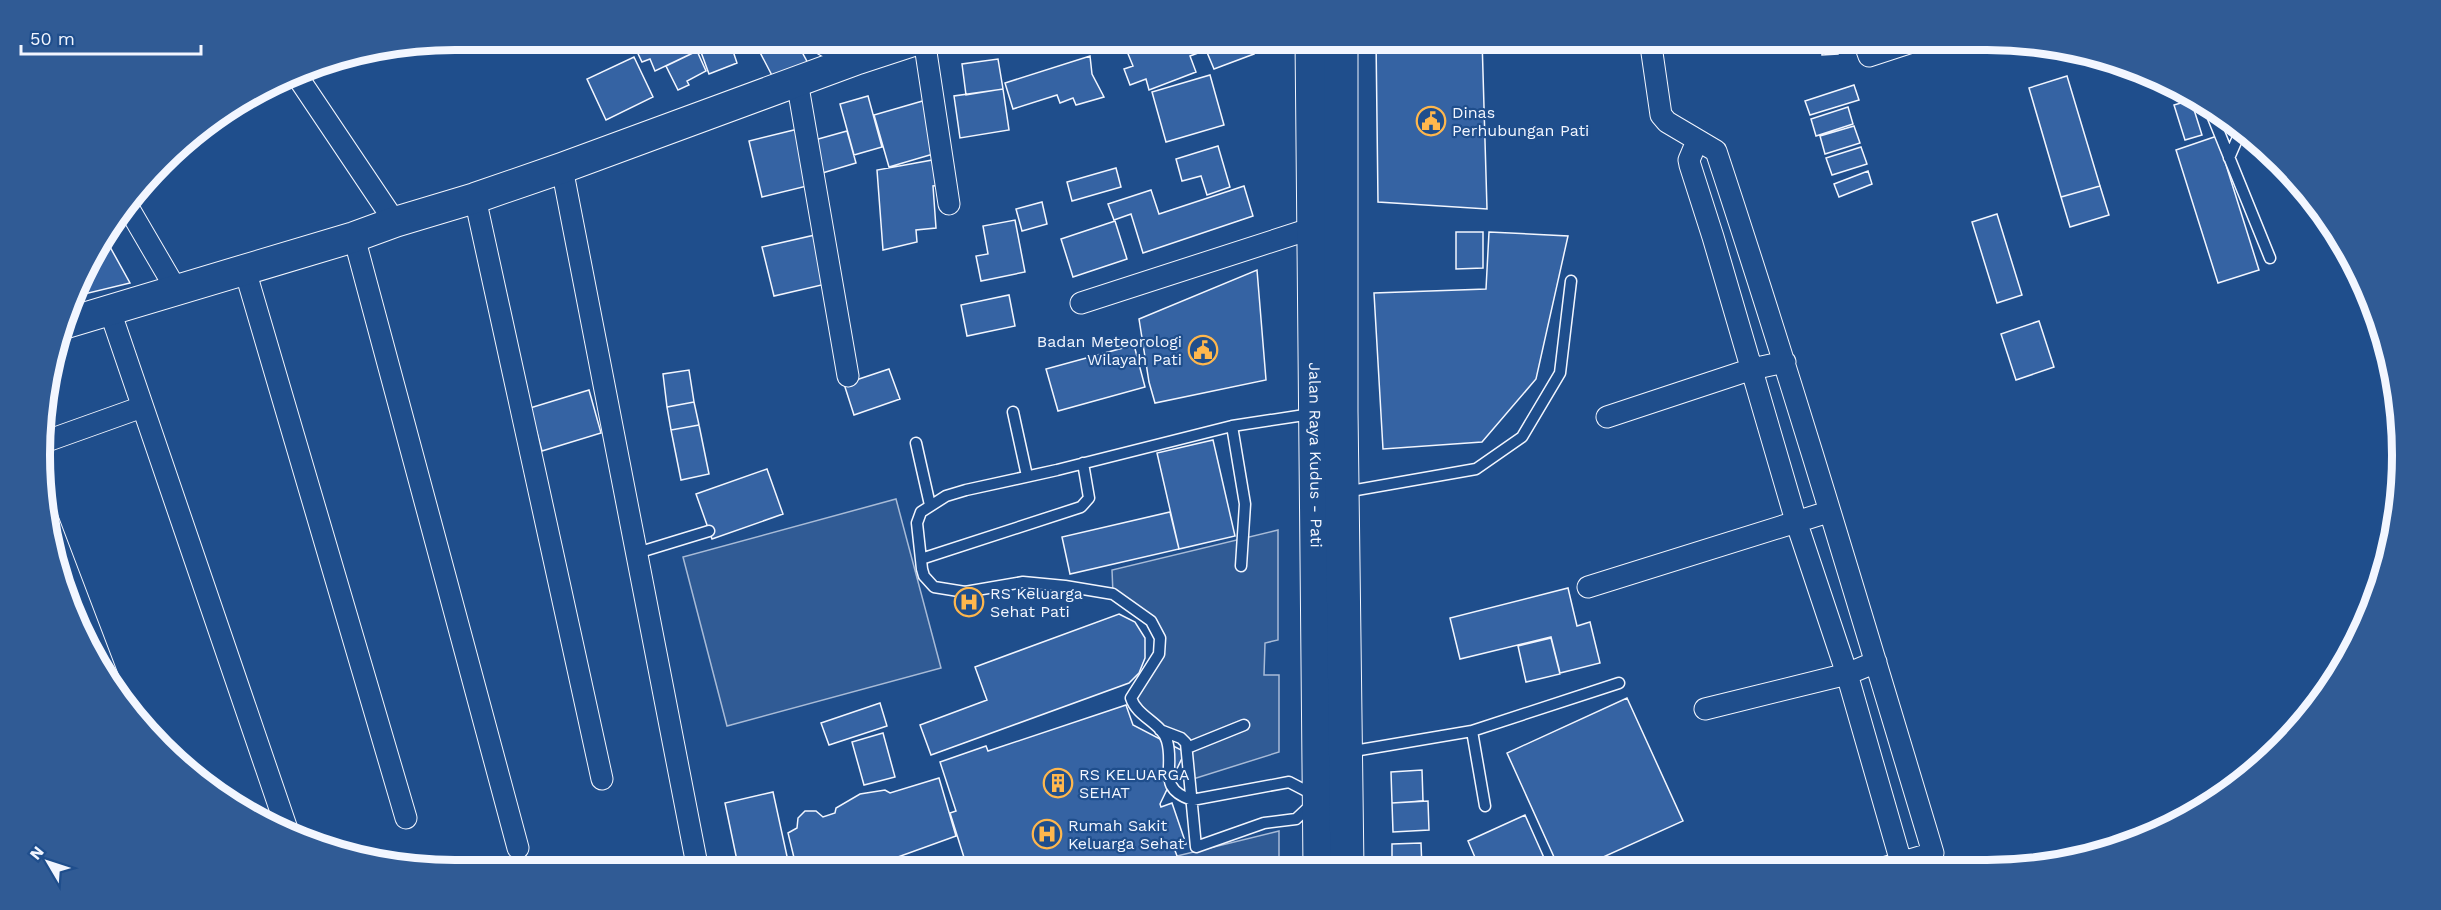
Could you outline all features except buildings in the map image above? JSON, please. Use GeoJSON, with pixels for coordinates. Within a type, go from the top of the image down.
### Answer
{"type":"FeatureCollection","features":[{"type":"Feature","properties":{"kind":"main road","name":"Jalan Raya Kudus - Pati"},"geometry":{"type":"LineString","coordinates":[[1312,50],[1313,228],[1327,412],[1342,492],[1344,753],[1332,796],[1321,860]]}},
{"type":"Feature","properties":{"kind":"main road","name":"Jalan Raya Kudus - Pati"},"geometry":{"type":"LineString","coordinates":[[1341,50],[1327,412],[1332,796],[1345,860]]}},
{"type":"Feature","properties":{"kind":"street"},"geometry":{"type":"LineString","coordinates":[[842,50],[858,59]]}},
{"type":"Feature","properties":{"kind":"street"},"geometry":{"type":"LineString","coordinates":[[72,322],[475,198],[885,50]]}},
{"type":"Feature","properties":{"kind":"street"},"geometry":{"type":"LineString","coordinates":[[926,50],[949,204]]}},
{"type":"Feature","properties":{"kind":"street"},"geometry":{"type":"LineString","coordinates":[[1652,50],[1661,115],[1667,122],[1716,151],[1785,362],[1828,512],[1876,662],[1934,860]]}},
{"type":"Feature","properties":{"kind":"street"},"geometry":{"type":"LineString","coordinates":[[1867,50],[1869,56],[1887,50]]}},
{"type":"Feature","properties":{"kind":"street"},"geometry":{"type":"LineString","coordinates":[[300,80],[395,222]]}},
{"type":"Feature","properties":{"kind":"street"},"geometry":{"type":"LineString","coordinates":[[797,81],[848,376]]}},
{"type":"Feature","properties":{"kind":"street"},"geometry":{"type":"LineString","coordinates":[[1697,141],[1689,160],[1690,165],[1796,521],[1847,674],[1891,860]]}},
{"type":"Feature","properties":{"kind":"street"},"geometry":{"type":"LineString","coordinates":[[562,168],[696,860]]}},
{"type":"Feature","properties":{"kind":"street"},"geometry":{"type":"LineString","coordinates":[[475,198],[602,779]]}},
{"type":"Feature","properties":{"kind":"street"},"geometry":{"type":"LineString","coordinates":[[131,211],[177,291]]}},
{"type":"Feature","properties":{"kind":"street"},"geometry":{"type":"LineString","coordinates":[[1081,303],[1313,228]]}},
{"type":"Feature","properties":{"kind":"street"},"geometry":{"type":"LineString","coordinates":[[354,237],[518,848]]}},
{"type":"Feature","properties":{"kind":"street"},"geometry":{"type":"LineString","coordinates":[[245,270],[406,818]]}},
{"type":"Feature","properties":{"kind":"street"},"geometry":{"type":"LineString","coordinates":[[110,310],[284,823]]}},
{"type":"Feature","properties":{"kind":"street"},"geometry":{"type":"LineString","coordinates":[[1607,417],[1752,369],[1785,362]]}},
{"type":"Feature","properties":{"kind":"street"},"geometry":{"type":"LineString","coordinates":[[50,440],[142,407]]}},
{"type":"Feature","properties":{"kind":"street"},"geometry":{"type":"LineString","coordinates":[[1588,587],[1828,512]]}},
{"type":"Feature","properties":{"kind":"street"},"geometry":{"type":"LineString","coordinates":[[63,560],[91,635]]}},
{"type":"Feature","properties":{"kind":"street"},"geometry":{"type":"LineString","coordinates":[[1705,709],[1847,674],[1876,662]]}},
{"type":"Feature","properties":{"kind":"lane"},"geometry":{"type":"LineString","coordinates":[[2214,120],[2270,258]]}},
{"type":"Feature","properties":{"kind":"lane"},"geometry":{"type":"LineString","coordinates":[[2229,158],[2238,137]]}},
{"type":"Feature","properties":{"kind":"lane"},"geometry":{"type":"LineString","coordinates":[[1342,492],[1476,469],[1522,437],[1560,373],[1571,281]]}},
{"type":"Feature","properties":{"kind":"lane"},"geometry":{"type":"LineString","coordinates":[[1013,412],[1027,476]]}},
{"type":"Feature","properties":{"kind":"lane"},"geometry":{"type":"LineString","coordinates":[[1327,412],[1232,426],[945,496],[921,512],[917,523],[924,576],[934,587],[965,592],[1023,582],[1065,586],[1113,594],[1151,621],[1160,638],[1159,654],[1131,698],[1134,706],[1160,730],[1167,740],[1169,781],[1179,796],[1192,800],[1289,782],[1332,796]]}},
{"type":"Feature","properties":{"kind":"lane"},"geometry":{"type":"LineString","coordinates":[[1232,426],[1245,504],[1241,566]]}},
{"type":"Feature","properties":{"kind":"lane"},"geometry":{"type":"LineString","coordinates":[[916,443],[930,505]]}},
{"type":"Feature","properties":{"kind":"lane"},"geometry":{"type":"LineString","coordinates":[[921,559],[1081,507],[1089,498],[1083,463]]}},
{"type":"Feature","properties":{"kind":"lane"},"geometry":{"type":"LineString","coordinates":[[637,553],[709,531]]}},
{"type":"Feature","properties":{"kind":"lane"},"geometry":{"type":"LineString","coordinates":[[1344,753],[1473,731],[1619,683]]}},
{"type":"Feature","properties":{"kind":"lane"},"geometry":{"type":"LineString","coordinates":[[1187,748],[1244,725]]}},
{"type":"Feature","properties":{"kind":"lane"},"geometry":{"type":"LineString","coordinates":[[1160,730],[1181,738],[1186,743],[1196,847],[1264,823],[1296,819],[1332,796]]}},
{"type":"Feature","properties":{"kind":"lane"},"geometry":{"type":"LineString","coordinates":[[1473,731],[1485,806]]}},
{"type":"Feature","properties":{"kind":"shaded area"},"geometry":{"type":"Polygon","coordinates":[[[896,499],[941,668],[727,726],[683,557],[896,499]]]}},
{"type":"Feature","properties":{"kind":"shaded area"},"geometry":{"type":"Polygon","coordinates":[[[1278,530],[1278,640],[1265,643],[1264,675],[1279,675],[1279,752],[1190,780],[1187,748],[1133,703],[1159,654],[1151,621],[1113,594],[1112,570],[1278,530]]]}},
{"type":"Feature","properties":{"kind":"shaded area"},"geometry":{"type":"Polygon","coordinates":[[[1279,831],[1279,860],[1179,860],[1177,856],[1279,831]]]}},
{"type":"Feature","properties":{"kind":"place","name":"Dinas Perhubungan Pati"},"geometry":{"type":"Point","coordinates":[1431,121]}},
{"type":"Feature","properties":{"kind":"place","name":"Badan Meteorologi Wilayah Pati"},"geometry":{"type":"Point","coordinates":[1203,350]}},
{"type":"Feature","properties":{"kind":"place","name":"RS Keluarga Sehat Pati"},"geometry":{"type":"Point","coordinates":[969,602]}},
{"type":"Feature","properties":{"kind":"place","name":"RS KELUARGA SEHAT"},"geometry":{"type":"Point","coordinates":[1058,783]}},
{"type":"Feature","properties":{"kind":"place","name":"Rumah Sakit Keluarga Sehat"},"geometry":{"type":"Point","coordinates":[1047,834]}}]}
